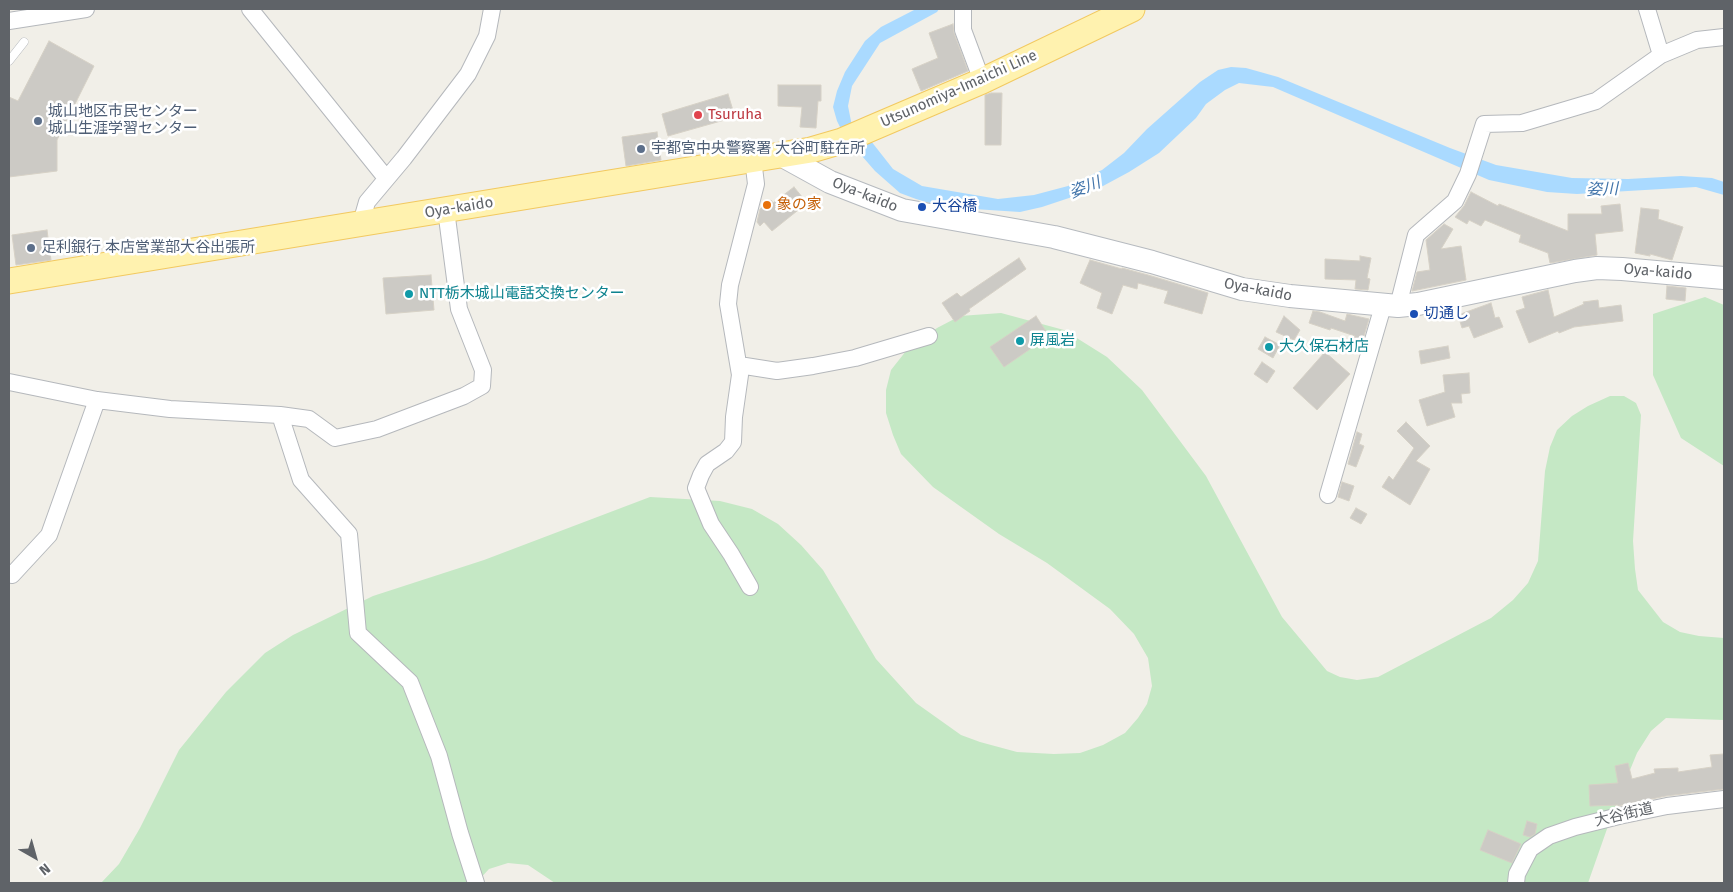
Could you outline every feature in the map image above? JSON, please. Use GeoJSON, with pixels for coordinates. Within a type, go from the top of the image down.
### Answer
{"type":"FeatureCollection","features":[{"type":"Feature","properties":{"kind":"main road","name":"Utsunomiya-Imaichi Line"},"geometry":{"type":"LineString","coordinates":[[781,155],[810,150],[842,141],[982,81],[1132,9]]}},
{"type":"Feature","properties":{"kind":"main road","name":"Oya-kaido"},"geometry":{"type":"LineString","coordinates":[[9,281],[781,155],[830,182],[902,210],[1062,239],[1144,260],[1242,289],[1290,296],[1390,306],[1418,304],[1597,268],[1724,278]]}},
{"type":"Feature","properties":{"kind":"street"},"geometry":{"type":"LineString","coordinates":[[9,21],[86,9]]}},
{"type":"Feature","properties":{"kind":"street"},"geometry":{"type":"LineString","coordinates":[[250,9],[386,178]]}},
{"type":"Feature","properties":{"kind":"street"},"geometry":{"type":"LineString","coordinates":[[362,223],[367,202],[404,158],[468,74],[486,36],[492,9]]}},
{"type":"Feature","properties":{"kind":"street"},"geometry":{"type":"LineString","coordinates":[[964,9],[963,30],[982,81]]}},
{"type":"Feature","properties":{"kind":"street"},"geometry":{"type":"LineString","coordinates":[[1647,9],[1661,55]]}},
{"type":"Feature","properties":{"kind":"street"},"geometry":{"type":"LineString","coordinates":[[1328,495],[1390,306],[1416,235],[1455,201],[1468,174],[1484,124],[1522,123],[1596,100],[1661,55],[1697,40],[1724,37]]}},
{"type":"Feature","properties":{"kind":"street"},"geometry":{"type":"LineString","coordinates":[[750,587],[711,524],[696,488],[708,464],[726,451],[733,442],[734,417],[740,375],[728,304],[730,285],[756,184],[753,159]]}},
{"type":"Feature","properties":{"kind":"street"},"geometry":{"type":"LineString","coordinates":[[9,382],[97,400],[170,409],[280,414],[309,419],[335,438],[377,429],[464,396],[482,386],[484,370],[459,309],[446,210]]}},
{"type":"Feature","properties":{"kind":"street"},"geometry":{"type":"LineString","coordinates":[[739,365],[777,371],[813,366],[855,358],[929,336]]}},
{"type":"Feature","properties":{"kind":"street"},"geometry":{"type":"LineString","coordinates":[[9,572],[12,575],[49,536],[97,400]]}},
{"type":"Feature","properties":{"kind":"street"},"geometry":{"type":"LineString","coordinates":[[280,414],[301,480],[348,534],[358,632],[410,682],[438,756],[476,883]]}},
{"type":"Feature","properties":{"kind":"street","name":"大谷街道"},"geometry":{"type":"LineString","coordinates":[[1516,883],[1517,874],[1530,849],[1549,836],[1610,818],[1667,806],[1724,799]]}},
{"type":"Feature","properties":{"kind":"lane"},"geometry":{"type":"LineString","coordinates":[[9,61],[24,42]]}},
{"type":"Feature","properties":{"kind":"green space"},"geometry":{"type":"Polygon","coordinates":[[[1705,297],[1724,305],[1724,466],[1681,438],[1653,375],[1653,314],[1705,297]]]}},
{"type":"Feature","properties":{"kind":"green space"},"geometry":{"type":"Polygon","coordinates":[[[1001,313],[1064,330],[1107,357],[1142,390],[1206,476],[1282,617],[1327,671],[1340,677],[1357,680],[1378,677],[1491,618],[1513,600],[1528,583],[1538,561],[1545,471],[1550,447],[1557,430],[1572,416],[1588,406],[1610,396],[1624,396],[1636,403],[1641,415],[1633,541],[1638,590],[1663,622],[1680,632],[1724,638],[1724,720],[1666,718],[1651,731],[1637,753],[1614,809],[1588,883],[555,883],[528,865],[508,863],[489,869],[476,883],[101,883],[119,864],[140,828],[179,750],[226,692],[265,653],[293,635],[373,596],[484,560],[650,497],[720,501],[752,509],[778,524],[801,545],[823,570],[876,659],[916,703],[961,735],[1017,752],[1054,754],[1080,753],[1103,745],[1125,733],[1147,704],[1152,686],[1148,658],[1134,634],[1110,609],[1047,563],[999,534],[933,487],[901,454],[886,413],[886,390],[891,370],[906,351],[937,328],[960,316],[1001,313]]]}},
{"type":"Feature","properties":{"kind":"water"},"geometry":{"type":"Polygon","coordinates":[[[916,9],[939,9],[937,12],[880,43],[852,86],[848,106],[852,126],[842,131],[833,107],[845,72],[865,41],[881,27],[916,9]]]}},
{"type":"Feature","properties":{"kind":"water","name":"姿川"},"geometry":{"type":"Polygon","coordinates":[[[1231,67],[1246,68],[1278,77],[1496,165],[1572,178],[1628,179],[1681,176],[1712,178],[1724,182],[1724,195],[1696,187],[1577,194],[1547,192],[1489,180],[1273,87],[1239,83],[1225,90],[1206,104],[1196,118],[1159,153],[1129,172],[1103,186],[1042,207],[1020,212],[943,207],[900,193],[875,171],[855,148],[871,141],[893,169],[922,186],[998,199],[1034,195],[1068,186],[1102,170],[1124,153],[1147,129],[1200,82],[1218,70],[1231,67]]]}},
{"type":"Feature","properties":{"kind":"building"},"geometry":{"type":"Polygon","coordinates":[[[953,24],[954,33],[968,71],[921,91],[912,69],[938,58],[929,33],[953,24]]]}},
{"type":"Feature","properties":{"kind":"building","name":"城山地区市民センター 城山生涯学習センター"},"geometry":{"type":"Polygon","coordinates":[[[49,41],[94,66],[57,140],[57,171],[9,177],[9,97],[18,101],[49,41]]]}},
{"type":"Feature","properties":{"kind":"building"},"geometry":{"type":"Polygon","coordinates":[[[778,85],[821,85],[821,101],[818,101],[816,128],[800,127],[802,107],[778,106],[778,85]]]}},
{"type":"Feature","properties":{"kind":"building"},"geometry":{"type":"Polygon","coordinates":[[[1002,93],[1001,145],[985,145],[985,95],[1002,93]]]}},
{"type":"Feature","properties":{"kind":"building","name":"Tsuruha"},"geometry":{"type":"Polygon","coordinates":[[[728,94],[735,117],[668,136],[662,114],[728,94]]]}},
{"type":"Feature","properties":{"kind":"building","name":"宇都宮中央警察署 大谷町駐在所"},"geometry":{"type":"Polygon","coordinates":[[[657,132],[661,160],[626,166],[622,137],[657,132]]]}},
{"type":"Feature","properties":{"kind":"building"},"geometry":{"type":"Polygon","coordinates":[[[794,187],[807,203],[772,231],[764,222],[760,226],[757,222],[760,209],[771,200],[773,203],[794,187]]]}},
{"type":"Feature","properties":{"kind":"building"},"geometry":{"type":"Polygon","coordinates":[[[1471,192],[1498,206],[1499,204],[1568,231],[1568,214],[1602,214],[1601,206],[1620,204],[1623,231],[1595,234],[1597,255],[1550,263],[1548,253],[1519,242],[1521,235],[1485,220],[1481,226],[1469,220],[1467,224],[1455,217],[1464,206],[1471,192]]]}},
{"type":"Feature","properties":{"kind":"building"},"geometry":{"type":"Polygon","coordinates":[[[1641,208],[1659,210],[1658,219],[1683,227],[1672,260],[1650,254],[1650,256],[1635,253],[1641,208]]]}},
{"type":"Feature","properties":{"kind":"building"},"geometry":{"type":"Polygon","coordinates":[[[1444,224],[1453,229],[1441,249],[1461,246],[1466,280],[1412,291],[1417,272],[1430,270],[1426,240],[1444,224]]]}},
{"type":"Feature","properties":{"kind":"building","name":"足利銀行 本店営業部大谷出張所"},"geometry":{"type":"Polygon","coordinates":[[[47,230],[51,260],[16,265],[12,235],[47,230]]]}},
{"type":"Feature","properties":{"kind":"building"},"geometry":{"type":"Polygon","coordinates":[[[1360,256],[1371,258],[1367,278],[1370,279],[1368,290],[1355,289],[1356,280],[1325,279],[1325,259],[1360,261],[1360,256]]]}},
{"type":"Feature","properties":{"kind":"building"},"geometry":{"type":"Polygon","coordinates":[[[1019,258],[1026,269],[969,309],[970,311],[955,322],[942,303],[957,293],[961,297],[1019,258]]]}},
{"type":"Feature","properties":{"kind":"building"},"geometry":{"type":"Polygon","coordinates":[[[1090,260],[1208,293],[1202,314],[1164,303],[1168,291],[1138,283],[1137,289],[1123,285],[1112,314],[1097,308],[1102,293],[1080,283],[1090,260]]]}},
{"type":"Feature","properties":{"kind":"building","name":"NTT栃木城山電話交換センター"},"geometry":{"type":"Polygon","coordinates":[[[431,275],[434,310],[386,314],[383,278],[431,275]]]}},
{"type":"Feature","properties":{"kind":"building"},"geometry":{"type":"Polygon","coordinates":[[[1667,286],[1686,288],[1685,301],[1666,299],[1667,286]]]}},
{"type":"Feature","properties":{"kind":"building"},"geometry":{"type":"Polygon","coordinates":[[[1548,290],[1554,317],[1584,304],[1583,302],[1598,300],[1599,308],[1621,305],[1623,321],[1574,327],[1559,333],[1558,331],[1529,343],[1516,311],[1525,308],[1522,297],[1548,290]]]}},
{"type":"Feature","properties":{"kind":"building"},"geometry":{"type":"Polygon","coordinates":[[[1491,303],[1495,318],[1499,317],[1503,327],[1474,338],[1469,326],[1462,328],[1458,315],[1491,303]]]}},
{"type":"Feature","properties":{"kind":"building"},"geometry":{"type":"Polygon","coordinates":[[[1313,311],[1345,321],[1347,314],[1369,319],[1361,346],[1352,343],[1355,336],[1309,323],[1313,311]]]}},
{"type":"Feature","properties":{"kind":"building","name":"屏風岩"},"geometry":{"type":"Polygon","coordinates":[[[1036,316],[1049,336],[1004,367],[990,347],[1036,316]]]}},
{"type":"Feature","properties":{"kind":"building"},"geometry":{"type":"Polygon","coordinates":[[[1284,316],[1300,330],[1294,340],[1276,332],[1284,316]]]}},
{"type":"Feature","properties":{"kind":"building","name":"大久保石材店"},"geometry":{"type":"Polygon","coordinates":[[[1265,337],[1280,345],[1273,358],[1258,349],[1265,337]]]}},
{"type":"Feature","properties":{"kind":"building"},"geometry":{"type":"Polygon","coordinates":[[[1448,346],[1450,358],[1421,364],[1419,351],[1448,346]]]}},
{"type":"Feature","properties":{"kind":"building"},"geometry":{"type":"Polygon","coordinates":[[[1325,352],[1350,374],[1317,410],[1293,388],[1325,352]]]}},
{"type":"Feature","properties":{"kind":"building"},"geometry":{"type":"Polygon","coordinates":[[[1262,362],[1275,371],[1267,383],[1254,374],[1262,362]]]}},
{"type":"Feature","properties":{"kind":"building"},"geometry":{"type":"Polygon","coordinates":[[[1469,373],[1470,393],[1461,394],[1462,403],[1451,403],[1455,417],[1427,426],[1419,400],[1445,392],[1443,375],[1469,373]]]}},
{"type":"Feature","properties":{"kind":"building"},"geometry":{"type":"Polygon","coordinates":[[[1406,422],[1430,446],[1416,461],[1430,469],[1410,505],[1382,487],[1389,476],[1393,480],[1414,448],[1397,431],[1406,422]]]}},
{"type":"Feature","properties":{"kind":"building"},"geometry":{"type":"Polygon","coordinates":[[[1357,432],[1362,434],[1359,444],[1364,446],[1356,467],[1348,464],[1357,432]]]}},
{"type":"Feature","properties":{"kind":"building"},"geometry":{"type":"Polygon","coordinates":[[[1342,482],[1354,486],[1349,501],[1338,497],[1342,482]]]}},
{"type":"Feature","properties":{"kind":"building"},"geometry":{"type":"Polygon","coordinates":[[[1356,508],[1367,514],[1361,524],[1350,518],[1356,508]]]}},
{"type":"Feature","properties":{"kind":"building"},"geometry":{"type":"Polygon","coordinates":[[[1724,754],[1724,789],[1666,796],[1618,806],[1590,806],[1589,785],[1618,783],[1615,766],[1628,763],[1632,779],[1655,773],[1654,769],[1678,768],[1678,772],[1712,767],[1710,755],[1724,754]]]}},
{"type":"Feature","properties":{"kind":"building"},"geometry":{"type":"Polygon","coordinates":[[[1527,821],[1537,824],[1535,834],[1530,837],[1523,835],[1527,821]]]}},
{"type":"Feature","properties":{"kind":"building"},"geometry":{"type":"Polygon","coordinates":[[[1488,830],[1521,844],[1512,863],[1480,850],[1488,830]]]}},
{"type":"Feature","properties":{"kind":"place","name":"Tsuruha"},"geometry":{"type":"Point","coordinates":[698,115]}},
{"type":"Feature","properties":{"kind":"place","name":"城山地区市民センター 城山生涯学習センター"},"geometry":{"type":"Point","coordinates":[38,121]}},
{"type":"Feature","properties":{"kind":"place","name":"宇都宮中央警察署 大谷町駐在所"},"geometry":{"type":"Point","coordinates":[641,149]}},
{"type":"Feature","properties":{"kind":"place","name":"象の家"},"geometry":{"type":"Point","coordinates":[767,205]}},
{"type":"Feature","properties":{"kind":"place","name":"大谷橋"},"geometry":{"type":"Point","coordinates":[922,207]}},
{"type":"Feature","properties":{"kind":"place","name":"足利銀行 本店営業部大谷出張所"},"geometry":{"type":"Point","coordinates":[31,248]}},
{"type":"Feature","properties":{"kind":"place","name":"NTT栃木城山電話交換センター"},"geometry":{"type":"Point","coordinates":[409,294]}},
{"type":"Feature","properties":{"kind":"place","name":"切通し"},"geometry":{"type":"Point","coordinates":[1414,314]}},
{"type":"Feature","properties":{"kind":"place","name":"屏風岩"},"geometry":{"type":"Point","coordinates":[1020,341]}},
{"type":"Feature","properties":{"kind":"place","name":"大久保石材店"},"geometry":{"type":"Point","coordinates":[1269,347]}}]}
